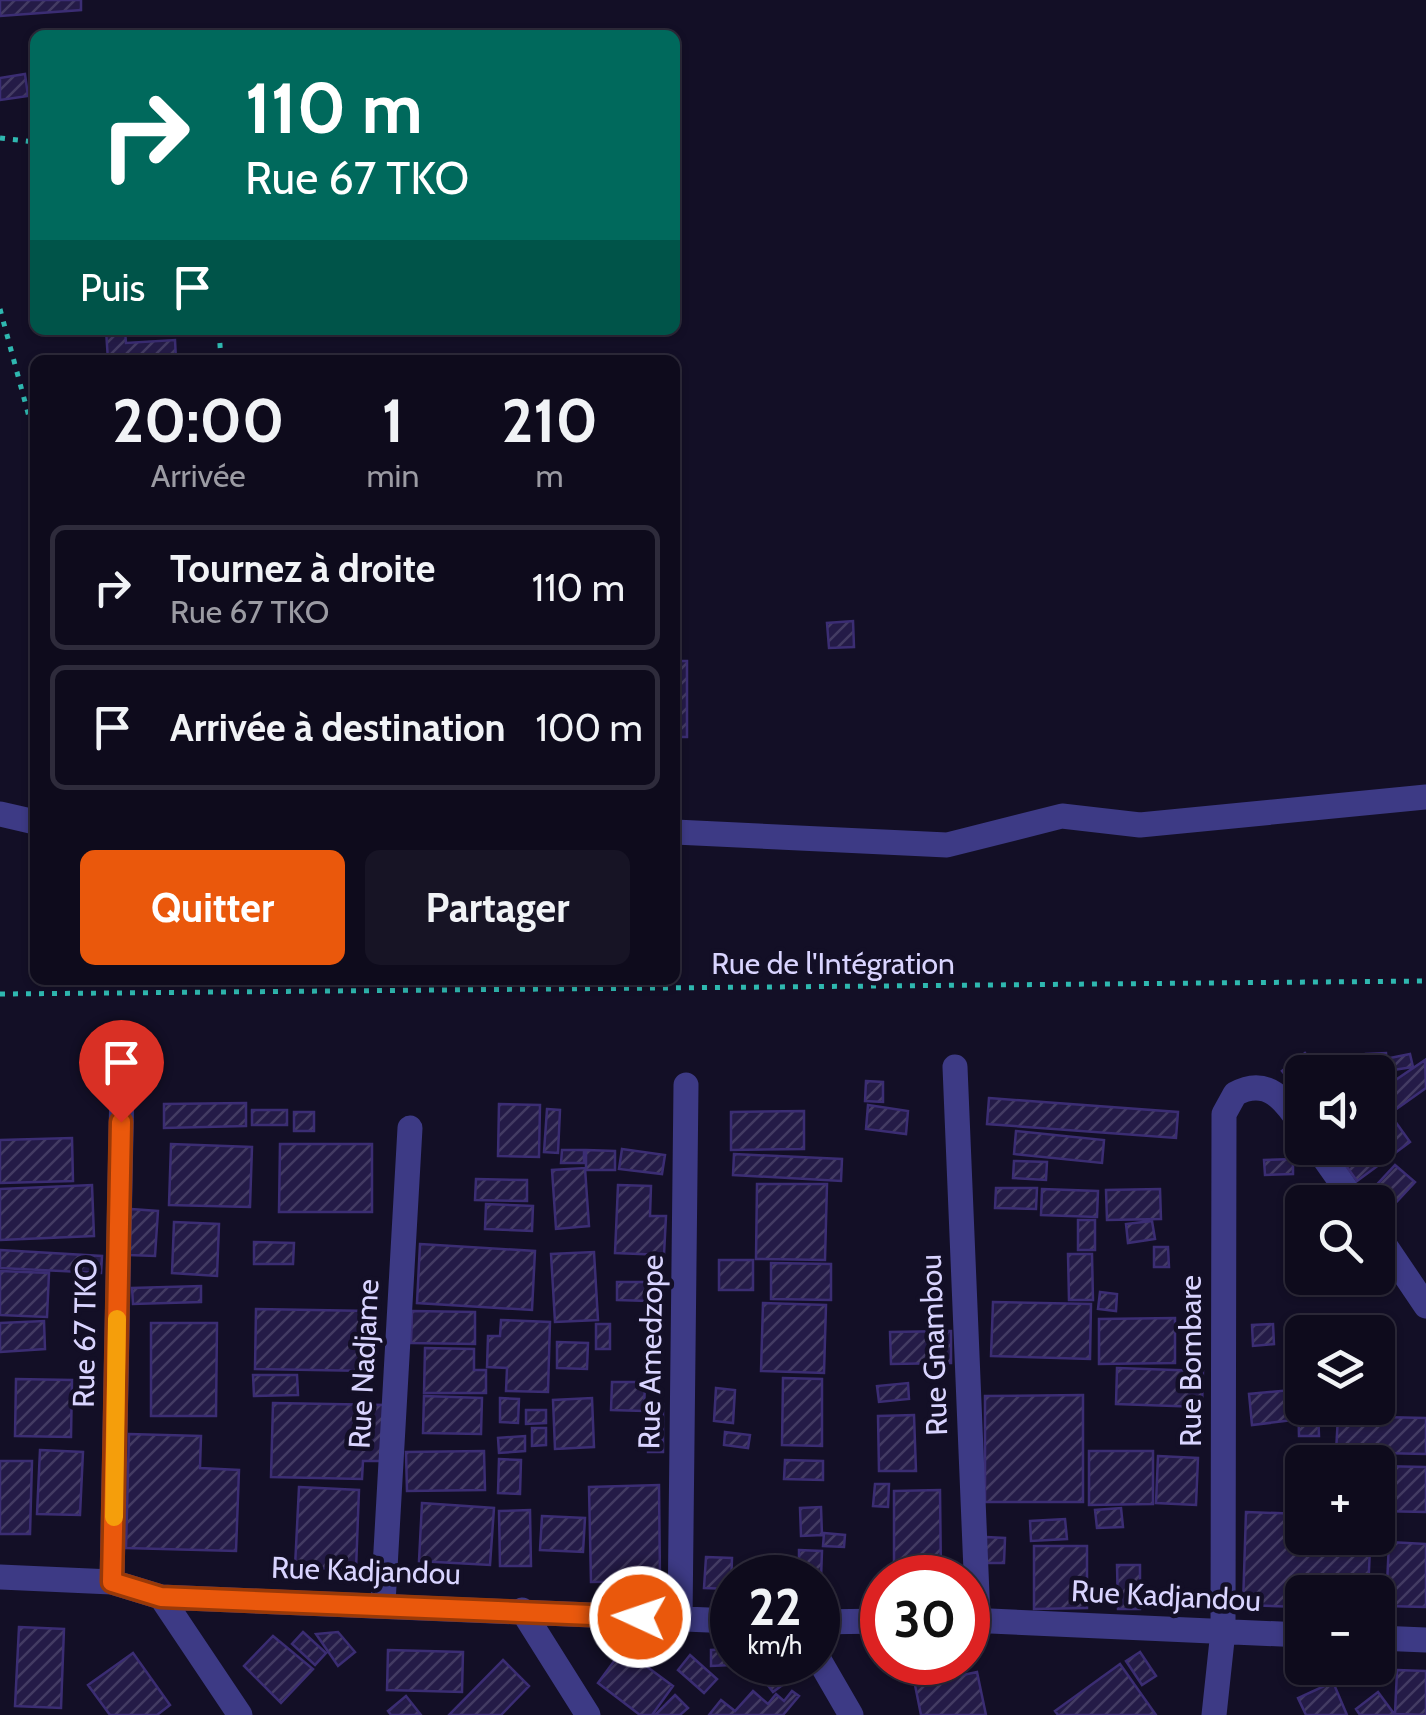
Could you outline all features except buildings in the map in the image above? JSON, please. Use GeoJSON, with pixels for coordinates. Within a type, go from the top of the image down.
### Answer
{"type":"FeatureCollection","features":[{"type":"Feature","properties":{"kind":"street"},"geometry":{"type":"LineString","coordinates":[[680,832],[948,845],[1062,816],[1140,826],[1426,798]]}},
{"type":"Feature","properties":{"kind":"street"},"geometry":{"type":"LineString","coordinates":[[0,814],[30,821]]}},
{"type":"Feature","properties":{"kind":"street","name":"Rue Gnambou"},"geometry":{"type":"LineString","coordinates":[[955,1067],[971,1555]]}},
{"type":"Feature","properties":{"kind":"street","name":"Rue 67 TKO"},"geometry":{"type":"LineString","coordinates":[[112,1582],[122,1084]]}},
{"type":"Feature","properties":{"kind":"street","name":"Rue Amedzope"},"geometry":{"type":"LineString","coordinates":[[680,1619],[686,1085]]}},
{"type":"Feature","properties":{"kind":"street","name":"Rue Bombare"},"geometry":{"type":"LineString","coordinates":[[1214,1715],[1223,1631],[1224,1114],[1235,1094],[1256,1086],[1275,1092],[1285,1105]]}},
{"type":"Feature","properties":{"kind":"street","name":"Rue Nadjame"},"geometry":{"type":"LineString","coordinates":[[383,1603],[410,1128]]}},
{"type":"Feature","properties":{"kind":"street"},"geometry":{"type":"LineString","coordinates":[[1395,1261],[1426,1306]]}},
{"type":"Feature","properties":{"kind":"street","name":"Rue Kadjandou"},"geometry":{"type":"LineString","coordinates":[[0,1577],[112,1582],[161,1597],[383,1603],[710,1620]]}},
{"type":"Feature","properties":{"kind":"street"},"geometry":{"type":"LineString","coordinates":[[161,1597],[240,1715]]}},
{"type":"Feature","properties":{"kind":"street"},"geometry":{"type":"LineString","coordinates":[[522,1610],[588,1715]]}},
{"type":"Feature","properties":{"kind":"street","name":"Rue Kadjandou"},"geometry":{"type":"LineString","coordinates":[[990,1620],[1285,1633]]}},
{"type":"Feature","properties":{"kind":"street"},"geometry":{"type":"LineString","coordinates":[[1395,1639],[1426,1640]]}},
{"type":"Feature","properties":{"kind":"street"},"geometry":{"type":"LineString","coordinates":[[834,1685],[852,1715]]}},
{"type":"Feature","properties":{"kind":"path"},"geometry":{"type":"LineString","coordinates":[[0,138],[30,141]]}},
{"type":"Feature","properties":{"kind":"path"},"geometry":{"type":"LineString","coordinates":[[0,310],[30,421]]}},
{"type":"Feature","properties":{"kind":"path","name":"Rue de l'Intégration"},"geometry":{"type":"LineString","coordinates":[[0,994],[1426,982]]}},
{"type":"Feature","properties":{"kind":"path"},"geometry":{"type":"LineString","coordinates":[[234,985],[234,992]]}},
{"type":"Feature","properties":{"kind":"slow traffic"},"geometry":{"type":"LineString","coordinates":[[114,1517],[117,1319]]}},
{"type":"Feature","properties":{"kind":"route"},"geometry":{"type":"LineString","coordinates":[[121,1122],[112,1582],[161,1597],[383,1603],[640,1617]]}}]}
